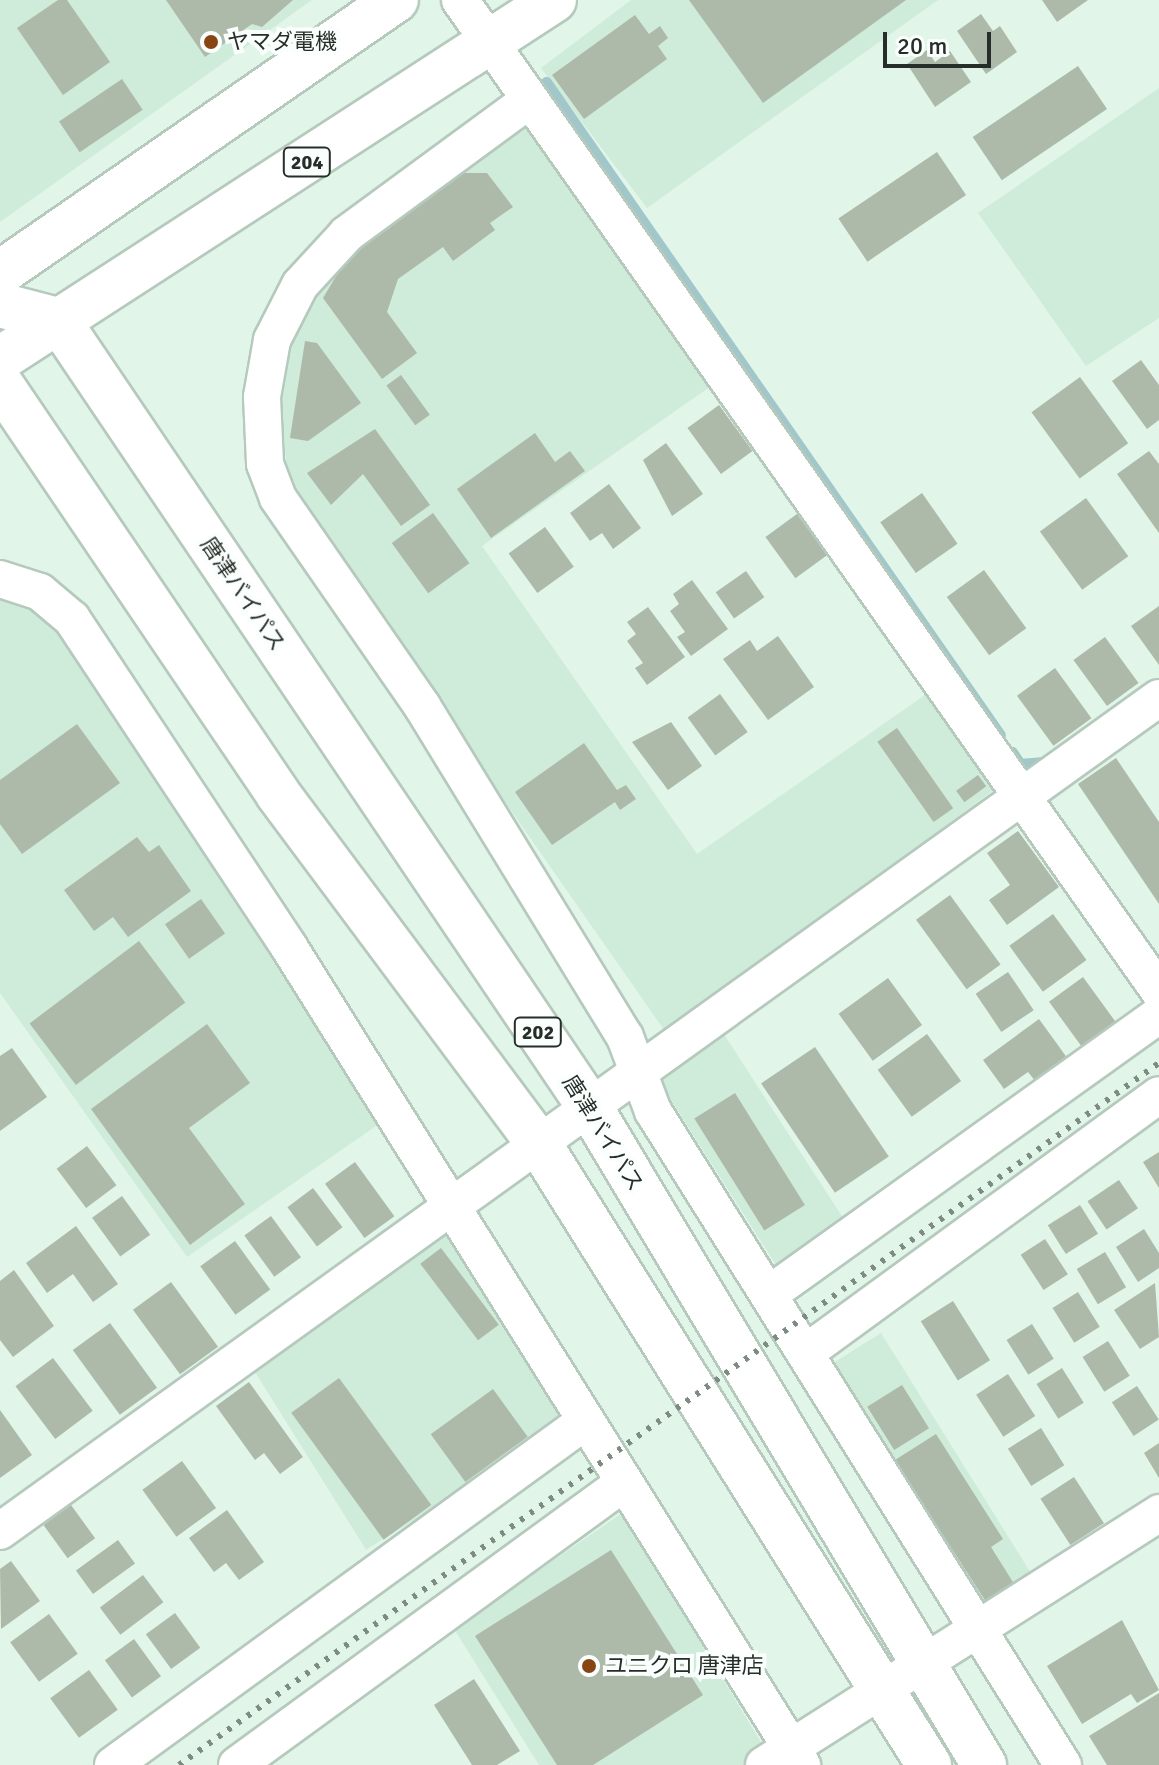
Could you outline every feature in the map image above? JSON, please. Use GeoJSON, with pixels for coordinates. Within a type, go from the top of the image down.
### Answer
{"type":"FeatureCollection","features":[{"type":"Feature","properties":{"kind":"highway"},"geometry":{"type":"LineString","coordinates":[[0,273],[396,0]]}},
{"type":"Feature","properties":{"kind":"highway","name":"204"},"geometry":{"type":"LineString","coordinates":[[58,320],[490,46],[554,0]]}},
{"type":"Feature","properties":{"kind":"highway"},"geometry":{"type":"LineString","coordinates":[[0,305],[58,320]]}},
{"type":"Feature","properties":{"kind":"highway"},"geometry":{"type":"LineString","coordinates":[[0,359],[58,320]]}},
{"type":"Feature","properties":{"kind":"highway","name":"唐津バイパス"},"geometry":{"type":"LineString","coordinates":[[58,320],[591,1109],[920,1663],[984,1765]]}},
{"type":"Feature","properties":{"kind":"highway"},"geometry":{"type":"LineString","coordinates":[[0,383],[278,794],[541,1147],[929,1765]]}},
{"type":"Feature","properties":{"kind":"street"},"geometry":{"type":"LineString","coordinates":[[460,0],[528,101],[1159,991]]}},
{"type":"Feature","properties":{"kind":"street"},"geometry":{"type":"LineString","coordinates":[[528,101],[347,234],[300,285],[272,340],[262,397],[265,464],[278,498],[422,706],[641,1072],[653,1111],[772,1292],[1063,1765]]}},
{"type":"Feature","properties":{"kind":"street"},"geometry":{"type":"LineString","coordinates":[[0,579],[40,592],[72,619],[289,947],[623,1484],[785,1760],[881,1688],[1159,1513]]}},
{"type":"Feature","properties":{"kind":"street"},"geometry":{"type":"LineString","coordinates":[[2,1527],[541,1147],[1020,795],[1159,698]]}},
{"type":"Feature","properties":{"kind":"street"},"geometry":{"type":"LineString","coordinates":[[772,1292],[1159,1015]]}},
{"type":"Feature","properties":{"kind":"street"},"geometry":{"type":"LineString","coordinates":[[808,1351],[1159,1095]]}},
{"type":"Feature","properties":{"kind":"street"},"geometry":{"type":"LineString","coordinates":[[113,1765],[584,1422]]}},
{"type":"Feature","properties":{"kind":"street"},"geometry":{"type":"LineString","coordinates":[[237,1765],[623,1484]]}},
{"type":"Feature","properties":{"kind":"shaded area"},"geometry":{"type":"Polygon","coordinates":[[[0,0],[312,0],[0,222],[0,0]]]}},
{"type":"Feature","properties":{"kind":"shaded area"},"geometry":{"type":"Polygon","coordinates":[[[631,0],[938,0],[647,208],[541,68],[631,0]]]}},
{"type":"Feature","properties":{"kind":"shaded area"},"geometry":{"type":"Polygon","coordinates":[[[1159,88],[1159,318],[1086,366],[978,213],[1159,88]]]}},
{"type":"Feature","properties":{"kind":"shaded area"},"geometry":{"type":"Polygon","coordinates":[[[523,119],[714,384],[482,546],[697,854],[935,688],[999,786],[705,1005],[847,1224],[781,1273],[657,1078],[669,1037],[298,505],[286,461],[281,407],[291,337],[344,249],[523,119]]]}},
{"type":"Feature","properties":{"kind":"shaded area"},"geometry":{"type":"Polygon","coordinates":[[[0,594],[70,629],[379,1124],[187,1257],[0,993],[0,594]]]}},
{"type":"Feature","properties":{"kind":"shaded area"},"geometry":{"type":"Polygon","coordinates":[[[447,1234],[566,1425],[366,1550],[247,1359],[447,1234]]]}},
{"type":"Feature","properties":{"kind":"shaded area"},"geometry":{"type":"Polygon","coordinates":[[[881,1333],[1036,1581],[986,1612],[831,1364],[881,1333]]]}},
{"type":"Feature","properties":{"kind":"shaded area"},"geometry":{"type":"Polygon","coordinates":[[[622,1513],[775,1765],[539,1765],[454,1629],[622,1513]]]}},
{"type":"Feature","properties":{"kind":"building"},"geometry":{"type":"Polygon","coordinates":[[[58,0],[67,0],[110,62],[63,95],[17,28],[58,0]]]}},
{"type":"Feature","properties":{"kind":"building","name":"ヤマダ電機"},"geometry":{"type":"Polygon","coordinates":[[[166,0],[293,0],[262,27],[252,24],[205,57],[166,0]]]}},
{"type":"Feature","properties":{"kind":"building"},"geometry":{"type":"Polygon","coordinates":[[[689,0],[906,0],[763,103],[689,0]]]}},
{"type":"Feature","properties":{"kind":"building"},"geometry":{"type":"Polygon","coordinates":[[[1042,0],[1088,0],[1057,22],[1042,0]]]}},
{"type":"Feature","properties":{"kind":"building"},"geometry":{"type":"Polygon","coordinates":[[[981,14],[993,31],[1000,26],[1017,52],[986,74],[957,31],[981,14]]]}},
{"type":"Feature","properties":{"kind":"building"},"geometry":{"type":"Polygon","coordinates":[[[635,15],[649,34],[660,26],[668,38],[658,46],[667,59],[584,119],[552,75],[635,15]]]}},
{"type":"Feature","properties":{"kind":"building"},"geometry":{"type":"Polygon","coordinates":[[[927,50],[935,62],[950,51],[971,82],[935,107],[907,64],[927,50]]]}},
{"type":"Feature","properties":{"kind":"building"},"geometry":{"type":"Polygon","coordinates":[[[1078,66],[1107,109],[1002,180],[973,137],[1078,66]]]}},
{"type":"Feature","properties":{"kind":"building"},"geometry":{"type":"Polygon","coordinates":[[[122,79],[143,110],[80,152],[59,121],[122,79]]]}},
{"type":"Feature","properties":{"kind":"building"},"geometry":{"type":"Polygon","coordinates":[[[937,152],[966,195],[867,262],[838,219],[937,152]]]}},
{"type":"Feature","properties":{"kind":"building"},"geometry":{"type":"Polygon","coordinates":[[[460,173],[487,173],[513,207],[490,223],[495,230],[453,261],[443,247],[398,279],[387,312],[417,353],[382,379],[323,298],[350,253],[460,173]]]}},
{"type":"Feature","properties":{"kind":"building"},"geometry":{"type":"Polygon","coordinates":[[[305,341],[317,343],[361,403],[308,441],[290,438],[305,341]]]}},
{"type":"Feature","properties":{"kind":"building"},"geometry":{"type":"Polygon","coordinates":[[[1141,360],[1159,385],[1159,420],[1147,429],[1112,381],[1141,360]]]}},
{"type":"Feature","properties":{"kind":"building"},"geometry":{"type":"Polygon","coordinates":[[[401,375],[430,415],[415,425],[386,386],[401,375]]]}},
{"type":"Feature","properties":{"kind":"building"},"geometry":{"type":"Polygon","coordinates":[[[1080,377],[1128,443],[1080,479],[1031,412],[1080,377]]]}},
{"type":"Feature","properties":{"kind":"building"},"geometry":{"type":"Polygon","coordinates":[[[719,405],[753,451],[721,474],[687,428],[719,405]]]}},
{"type":"Feature","properties":{"kind":"building"},"geometry":{"type":"Polygon","coordinates":[[[375,429],[430,505],[401,526],[363,474],[331,505],[307,473],[375,429]]]}},
{"type":"Feature","properties":{"kind":"building"},"geometry":{"type":"Polygon","coordinates":[[[535,433],[555,462],[570,451],[585,471],[491,538],[457,489],[535,433]]]}},
{"type":"Feature","properties":{"kind":"building"},"geometry":{"type":"Polygon","coordinates":[[[666,443],[703,494],[672,516],[643,460],[666,443]]]}},
{"type":"Feature","properties":{"kind":"building"},"geometry":{"type":"Polygon","coordinates":[[[1149,451],[1159,464],[1159,533],[1117,474],[1149,451]]]}},
{"type":"Feature","properties":{"kind":"building"},"geometry":{"type":"Polygon","coordinates":[[[609,484],[641,528],[613,549],[602,533],[590,541],[570,513],[609,484]]]}},
{"type":"Feature","properties":{"kind":"building"},"geometry":{"type":"Polygon","coordinates":[[[922,493],[958,544],[916,573],[880,522],[922,493]]]}},
{"type":"Feature","properties":{"kind":"building"},"geometry":{"type":"Polygon","coordinates":[[[1086,498],[1128,556],[1082,590],[1040,532],[1086,498]]]}},
{"type":"Feature","properties":{"kind":"building"},"geometry":{"type":"Polygon","coordinates":[[[433,513],[469,563],[428,593],[392,543],[433,513]]]}},
{"type":"Feature","properties":{"kind":"building"},"geometry":{"type":"Polygon","coordinates":[[[797,514],[827,555],[795,578],[765,537],[797,514]]]}},
{"type":"Feature","properties":{"kind":"building"},"geometry":{"type":"Polygon","coordinates":[[[545,527],[574,567],[537,593],[509,553],[545,527]]]}},
{"type":"Feature","properties":{"kind":"building"},"geometry":{"type":"Polygon","coordinates":[[[984,570],[1026,628],[989,655],[947,597],[984,570]]]}},
{"type":"Feature","properties":{"kind":"building"},"geometry":{"type":"Polygon","coordinates":[[[746,571],[764,597],[734,618],[716,592],[746,571]]]}},
{"type":"Feature","properties":{"kind":"building"},"geometry":{"type":"Polygon","coordinates":[[[692,580],[728,629],[691,656],[677,637],[685,632],[670,611],[679,604],[673,594],[692,580]]]}},
{"type":"Feature","properties":{"kind":"building"},"geometry":{"type":"Polygon","coordinates":[[[1159,606],[1159,665],[1131,626],[1159,606]]]}},
{"type":"Feature","properties":{"kind":"building"},"geometry":{"type":"Polygon","coordinates":[[[648,607],[685,657],[647,685],[635,668],[643,663],[627,641],[636,634],[627,622],[648,607]]]}},
{"type":"Feature","properties":{"kind":"building"},"geometry":{"type":"Polygon","coordinates":[[[778,636],[814,687],[768,720],[723,659],[750,640],[757,651],[778,636]]]}},
{"type":"Feature","properties":{"kind":"building"},"geometry":{"type":"Polygon","coordinates":[[[1105,637],[1139,683],[1107,706],[1073,660],[1105,637]]]}},
{"type":"Feature","properties":{"kind":"building"},"geometry":{"type":"Polygon","coordinates":[[[1055,668],[1091,718],[1053,746],[1017,696],[1055,668]]]}},
{"type":"Feature","properties":{"kind":"building"},"geometry":{"type":"Polygon","coordinates":[[[720,694],[748,732],[715,756],[688,718],[720,694]]]}},
{"type":"Feature","properties":{"kind":"building"},"geometry":{"type":"Polygon","coordinates":[[[671,722],[702,766],[668,790],[632,742],[671,722]]]}},
{"type":"Feature","properties":{"kind":"building"},"geometry":{"type":"Polygon","coordinates":[[[77,724],[120,783],[22,854],[0,824],[0,780],[77,724]]]}},
{"type":"Feature","properties":{"kind":"building"},"geometry":{"type":"Polygon","coordinates":[[[897,728],[953,808],[934,822],[877,742],[897,728]]]}},
{"type":"Feature","properties":{"kind":"building"},"geometry":{"type":"Polygon","coordinates":[[[584,743],[617,790],[626,785],[636,799],[620,810],[615,802],[552,845],[515,792],[584,743]]]}},
{"type":"Feature","properties":{"kind":"building"},"geometry":{"type":"Polygon","coordinates":[[[1116,758],[1159,822],[1159,904],[1078,784],[1116,758]]]}},
{"type":"Feature","properties":{"kind":"building"},"geometry":{"type":"Polygon","coordinates":[[[978,775],[986,786],[964,802],[956,791],[978,775]]]}},
{"type":"Feature","properties":{"kind":"building"},"geometry":{"type":"Polygon","coordinates":[[[1018,831],[1059,887],[1007,925],[989,900],[1010,885],[987,853],[1018,831]]]}},
{"type":"Feature","properties":{"kind":"building"},"geometry":{"type":"Polygon","coordinates":[[[137,837],[149,852],[159,845],[191,891],[128,937],[113,917],[94,931],[64,890],[137,837]]]}},
{"type":"Feature","properties":{"kind":"building"},"geometry":{"type":"Polygon","coordinates":[[[950,895],[1001,965],[967,989],[916,920],[950,895]]]}},
{"type":"Feature","properties":{"kind":"building"},"geometry":{"type":"Polygon","coordinates":[[[201,899],[225,933],[189,959],[165,924],[201,899]]]}},
{"type":"Feature","properties":{"kind":"building"},"geometry":{"type":"Polygon","coordinates":[[[1053,914],[1087,960],[1043,992],[1009,946],[1053,914]]]}},
{"type":"Feature","properties":{"kind":"building"},"geometry":{"type":"Polygon","coordinates":[[[139,941],[185,1002],[76,1085],[30,1023],[139,941]]]}},
{"type":"Feature","properties":{"kind":"building"},"geometry":{"type":"Polygon","coordinates":[[[1008,972],[1034,1010],[1001,1032],[976,994],[1008,972]]]}},
{"type":"Feature","properties":{"kind":"building"},"geometry":{"type":"Polygon","coordinates":[[[1083,977],[1117,1023],[1083,1048],[1049,1002],[1083,977]]]}},
{"type":"Feature","properties":{"kind":"building"},"geometry":{"type":"Polygon","coordinates":[[[888,978],[922,1025],[873,1061],[839,1014],[888,978]]]}},
{"type":"Feature","properties":{"kind":"building"},"geometry":{"type":"Polygon","coordinates":[[[1039,1019],[1068,1059],[1036,1082],[1028,1072],[1004,1089],[983,1060],[1039,1019]]]}},
{"type":"Feature","properties":{"kind":"building"},"geometry":{"type":"Polygon","coordinates":[[[207,1024],[250,1083],[189,1128],[245,1204],[190,1245],[91,1109],[207,1024]]]}},
{"type":"Feature","properties":{"kind":"building"},"geometry":{"type":"Polygon","coordinates":[[[927,1034],[961,1081],[912,1117],[878,1070],[927,1034]]]}},
{"type":"Feature","properties":{"kind":"building"},"geometry":{"type":"Polygon","coordinates":[[[815,1047],[889,1156],[835,1193],[761,1083],[815,1047]]]}},
{"type":"Feature","properties":{"kind":"building"},"geometry":{"type":"Polygon","coordinates":[[[12,1048],[47,1097],[0,1131],[0,1056],[12,1048]]]}},
{"type":"Feature","properties":{"kind":"building"},"geometry":{"type":"Polygon","coordinates":[[[735,1093],[805,1205],[764,1230],[694,1118],[735,1093]]]}},
{"type":"Feature","properties":{"kind":"building"},"geometry":{"type":"Polygon","coordinates":[[[87,1146],[116,1185],[86,1208],[57,1169],[87,1146]]]}},
{"type":"Feature","properties":{"kind":"building"},"geometry":{"type":"Polygon","coordinates":[[[1159,1152],[1159,1188],[1143,1162],[1159,1152]]]}},
{"type":"Feature","properties":{"kind":"building"},"geometry":{"type":"Polygon","coordinates":[[[355,1162],[394,1216],[364,1238],[325,1184],[355,1162]]]}},
{"type":"Feature","properties":{"kind":"building"},"geometry":{"type":"Polygon","coordinates":[[[1119,1180],[1138,1208],[1107,1229],[1087,1201],[1119,1180]]]}},
{"type":"Feature","properties":{"kind":"building"},"geometry":{"type":"Polygon","coordinates":[[[313,1188],[342,1227],[317,1246],[287,1207],[313,1188]]]}},
{"type":"Feature","properties":{"kind":"building"},"geometry":{"type":"Polygon","coordinates":[[[122,1196],[150,1235],[120,1257],[92,1218],[122,1196]]]}},
{"type":"Feature","properties":{"kind":"building"},"geometry":{"type":"Polygon","coordinates":[[[1080,1205],[1098,1234],[1066,1254],[1048,1225],[1080,1205]]]}},
{"type":"Feature","properties":{"kind":"building"},"geometry":{"type":"Polygon","coordinates":[[[271,1216],[301,1257],[274,1277],[244,1235],[271,1216]]]}},
{"type":"Feature","properties":{"kind":"building"},"geometry":{"type":"Polygon","coordinates":[[[76,1226],[118,1284],[93,1302],[73,1274],[47,1293],[26,1263],[76,1226]]]}},
{"type":"Feature","properties":{"kind":"building"},"geometry":{"type":"Polygon","coordinates":[[[1144,1229],[1159,1253],[1159,1268],[1138,1282],[1116,1247],[1144,1229]]]}},
{"type":"Feature","properties":{"kind":"building"},"geometry":{"type":"Polygon","coordinates":[[[1045,1239],[1068,1274],[1044,1290],[1021,1255],[1045,1239]]]}},
{"type":"Feature","properties":{"kind":"building"},"geometry":{"type":"Polygon","coordinates":[[[235,1241],[270,1290],[235,1315],[200,1266],[235,1241]]]}},
{"type":"Feature","properties":{"kind":"building"},"geometry":{"type":"Polygon","coordinates":[[[441,1248],[499,1325],[478,1340],[420,1264],[441,1248]]]}},
{"type":"Feature","properties":{"kind":"building"},"geometry":{"type":"Polygon","coordinates":[[[1105,1252],[1126,1287],[1098,1304],[1077,1269],[1105,1252]]]}},
{"type":"Feature","properties":{"kind":"building"},"geometry":{"type":"Polygon","coordinates":[[[14,1270],[54,1326],[13,1357],[0,1340],[0,1281],[14,1270]]]}},
{"type":"Feature","properties":{"kind":"building"},"geometry":{"type":"Polygon","coordinates":[[[171,1282],[218,1347],[180,1374],[133,1310],[171,1282]]]}},
{"type":"Feature","properties":{"kind":"building"},"geometry":{"type":"Polygon","coordinates":[[[1155,1283],[1159,1337],[1140,1349],[1114,1310],[1155,1283]]]}},
{"type":"Feature","properties":{"kind":"building"},"geometry":{"type":"Polygon","coordinates":[[[1078,1292],[1100,1327],[1074,1343],[1053,1308],[1078,1292]]]}},
{"type":"Feature","properties":{"kind":"building"},"geometry":{"type":"Polygon","coordinates":[[[953,1301],[990,1360],[958,1381],[921,1321],[953,1301]]]}},
{"type":"Feature","properties":{"kind":"building"},"geometry":{"type":"Polygon","coordinates":[[[110,1323],[157,1388],[120,1415],[73,1350],[110,1323]]]}},
{"type":"Feature","properties":{"kind":"building"},"geometry":{"type":"Polygon","coordinates":[[[1032,1324],[1054,1359],[1028,1375],[1007,1340],[1032,1324]]]}},
{"type":"Feature","properties":{"kind":"building"},"geometry":{"type":"Polygon","coordinates":[[[1108,1341],[1130,1376],[1104,1392],[1083,1357],[1108,1341]]]}},
{"type":"Feature","properties":{"kind":"building"},"geometry":{"type":"Polygon","coordinates":[[[53,1358],[93,1411],[55,1439],[15,1386],[53,1358]]]}},
{"type":"Feature","properties":{"kind":"building"},"geometry":{"type":"Polygon","coordinates":[[[1062,1368],[1084,1403],[1058,1419],[1037,1384],[1062,1368]]]}},
{"type":"Feature","properties":{"kind":"building"},"geometry":{"type":"Polygon","coordinates":[[[1008,1374],[1035,1416],[1003,1437],[976,1395],[1008,1374]]]}},
{"type":"Feature","properties":{"kind":"building"},"geometry":{"type":"Polygon","coordinates":[[[339,1378],[431,1505],[384,1540],[291,1413],[339,1378]]]}},
{"type":"Feature","properties":{"kind":"building"},"geometry":{"type":"Polygon","coordinates":[[[249,1382],[303,1457],[280,1474],[264,1453],[255,1460],[216,1406],[249,1382]]]}},
{"type":"Feature","properties":{"kind":"building"},"geometry":{"type":"Polygon","coordinates":[[[902,1385],[929,1428],[894,1450],[867,1407],[902,1385]]]}},
{"type":"Feature","properties":{"kind":"building"},"geometry":{"type":"Polygon","coordinates":[[[1137,1386],[1159,1420],[1134,1436],[1112,1402],[1137,1386]]]}},
{"type":"Feature","properties":{"kind":"building"},"geometry":{"type":"Polygon","coordinates":[[[493,1389],[528,1437],[465,1482],[431,1434],[493,1389]]]}},
{"type":"Feature","properties":{"kind":"building"},"geometry":{"type":"Polygon","coordinates":[[[0,1410],[32,1455],[0,1478],[0,1410]]]}},
{"type":"Feature","properties":{"kind":"building"},"geometry":{"type":"Polygon","coordinates":[[[1041,1428],[1064,1465],[1031,1486],[1008,1449],[1041,1428]]]}},
{"type":"Feature","properties":{"kind":"building"},"geometry":{"type":"Polygon","coordinates":[[[936,1434],[1003,1539],[991,1547],[1016,1587],[988,1605],[895,1460],[936,1434]]]}},
{"type":"Feature","properties":{"kind":"building"},"geometry":{"type":"Polygon","coordinates":[[[1159,1443],[1159,1478],[1144,1453],[1159,1443]]]}},
{"type":"Feature","properties":{"kind":"building"},"geometry":{"type":"Polygon","coordinates":[[[182,1461],[216,1508],[176,1537],[142,1490],[182,1461]]]}},
{"type":"Feature","properties":{"kind":"building"},"geometry":{"type":"Polygon","coordinates":[[[1074,1477],[1104,1523],[1070,1545],[1040,1499],[1074,1477]]]}},
{"type":"Feature","properties":{"kind":"building"},"geometry":{"type":"Polygon","coordinates":[[[71,1505],[95,1538],[68,1558],[43,1525],[71,1505]]]}},
{"type":"Feature","properties":{"kind":"building"},"geometry":{"type":"Polygon","coordinates":[[[227,1510],[264,1562],[239,1580],[226,1563],[214,1572],[189,1538],[227,1510]]]}},
{"type":"Feature","properties":{"kind":"building"},"geometry":{"type":"Polygon","coordinates":[[[118,1540],[135,1563],[93,1594],[76,1571],[118,1540]]]}},
{"type":"Feature","properties":{"kind":"building","name":"ユニクロ 唐津店"},"geometry":{"type":"Polygon","coordinates":[[[611,1550],[703,1695],[593,1765],[557,1765],[475,1636],[611,1550]]]}},
{"type":"Feature","properties":{"kind":"building"},"geometry":{"type":"Polygon","coordinates":[[[11,1561],[40,1601],[1,1629],[0,1569],[11,1561]]]}},
{"type":"Feature","properties":{"kind":"building"},"geometry":{"type":"Polygon","coordinates":[[[143,1575],[163,1602],[120,1635],[100,1607],[143,1575]]]}},
{"type":"Feature","properties":{"kind":"building"},"geometry":{"type":"Polygon","coordinates":[[[175,1613],[200,1648],[171,1669],[146,1634],[175,1613]]]}},
{"type":"Feature","properties":{"kind":"building"},"geometry":{"type":"Polygon","coordinates":[[[49,1614],[78,1654],[39,1682],[10,1642],[49,1614]]]}},
{"type":"Feature","properties":{"kind":"building"},"geometry":{"type":"Polygon","coordinates":[[[1122,1620],[1159,1690],[1137,1703],[1131,1694],[1082,1724],[1047,1666],[1122,1620]]]}},
{"type":"Feature","properties":{"kind":"building"},"geometry":{"type":"Polygon","coordinates":[[[134,1639],[161,1676],[132,1697],[105,1660],[134,1639]]]}},
{"type":"Feature","properties":{"kind":"building"},"geometry":{"type":"Polygon","coordinates":[[[89,1670],[118,1710],[79,1738],[50,1698],[89,1670]]]}},
{"type":"Feature","properties":{"kind":"building"},"geometry":{"type":"Polygon","coordinates":[[[474,1679],[520,1751],[497,1765],[472,1765],[434,1705],[474,1679]]]}},
{"type":"Feature","properties":{"kind":"building"},"geometry":{"type":"Polygon","coordinates":[[[1159,1693],[1159,1765],[1107,1765],[1089,1736],[1159,1693]]]}},
{"type":"Feature","properties":{"kind":"waterway"},"geometry":{"type":"LineString","coordinates":[[546,82],[1000,735]]}},
{"type":"Feature","properties":{"kind":"waterway"},"geometry":{"type":"LineString","coordinates":[[1012,752],[1020,764],[1044,762]]}},
{"type":"Feature","properties":{"kind":"railway"},"geometry":{"type":"LineString","coordinates":[[179,1765],[1159,1063]]}},
{"type":"Feature","properties":{"kind":"place","name":"ヤマダ電機"},"geometry":{"type":"Point","coordinates":[211,42]}},
{"type":"Feature","properties":{"kind":"place","name":"ユニクロ 唐津店"},"geometry":{"type":"Point","coordinates":[589,1666]}}]}
